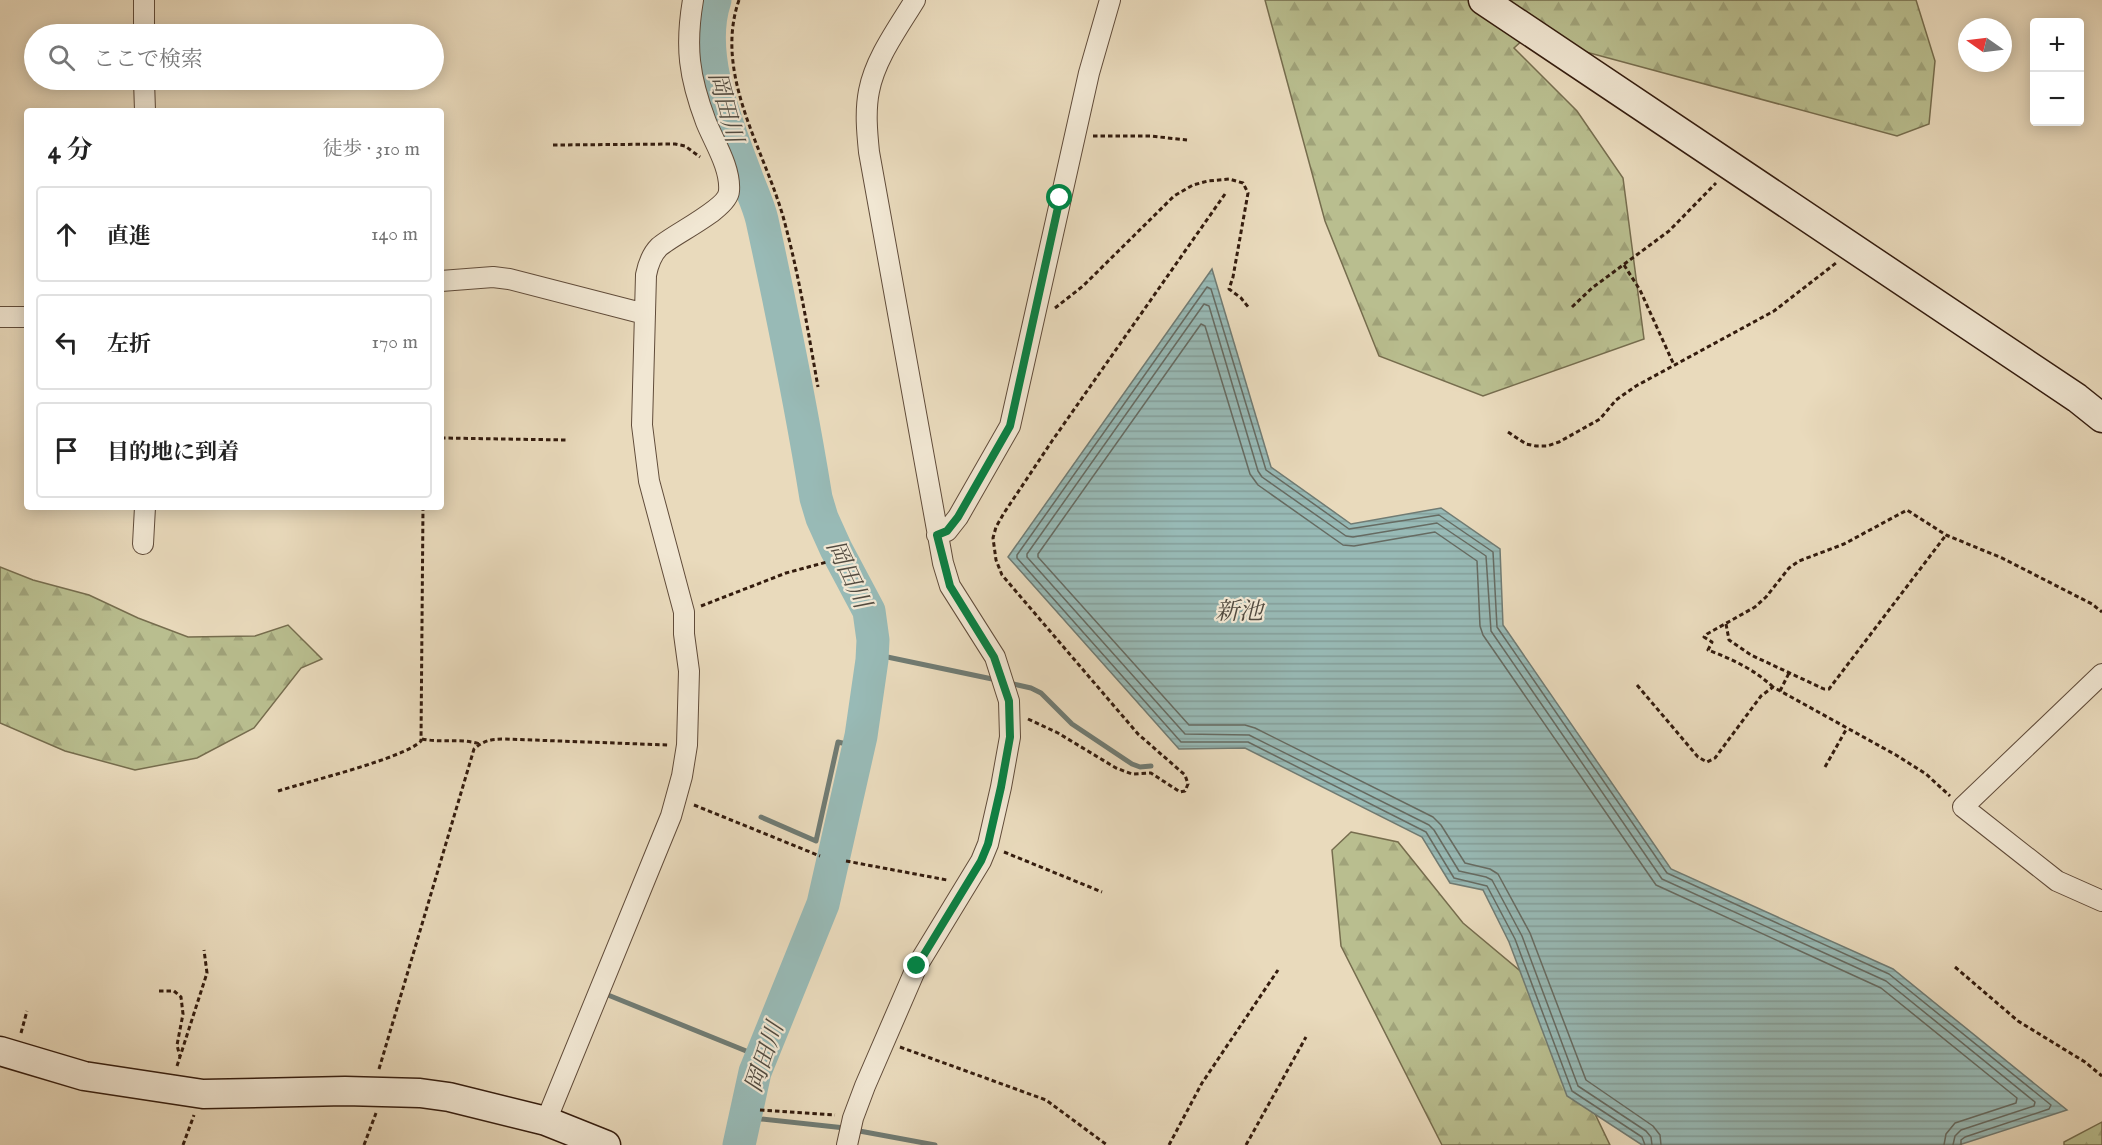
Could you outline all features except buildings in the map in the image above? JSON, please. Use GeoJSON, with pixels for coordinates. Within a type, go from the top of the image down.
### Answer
{"type":"FeatureCollection","features":[{"type":"Feature","properties":{"kind":"street"},"geometry":{"type":"LineString","coordinates":[[144,0],[144,24]]}},
{"type":"Feature","properties":{"kind":"street"},"geometry":{"type":"LineString","coordinates":[[546,1121],[671,816],[682,776],[687,745],[689,671],[684,634],[684,612],[649,481],[642,425],[648,264],[658,248],[682,230],[722,206],[730,193],[729,180],[705,121],[690,73],[688,36],[692,0]]}},
{"type":"Feature","properties":{"kind":"street"},"geometry":{"type":"LineString","coordinates":[[847,1145],[853,1118],[917,966],[968,886],[981,861],[987,845],[1010,737],[1009,701],[994,657],[950,586],[937,535],[871,164],[866,122],[869,91],[888,45],[915,0]]}},
{"type":"Feature","properties":{"kind":"street"},"geometry":{"type":"LineString","coordinates":[[937,535],[947,531],[958,517],[1010,426],[1089,73],[1110,0]]}},
{"type":"Feature","properties":{"kind":"street"},"geometry":{"type":"LineString","coordinates":[[1483,0],[2077,398],[2102,418]]}},
{"type":"Feature","properties":{"kind":"street"},"geometry":{"type":"LineString","coordinates":[[144,90],[145,108]]}},
{"type":"Feature","properties":{"kind":"street"},"geometry":{"type":"LineString","coordinates":[[444,281],[509,279],[645,314]]}},
{"type":"Feature","properties":{"kind":"street"},"geometry":{"type":"LineString","coordinates":[[0,317],[24,317]]}},
{"type":"Feature","properties":{"kind":"street"},"geometry":{"type":"LineString","coordinates":[[143,544],[145,510]]}},
{"type":"Feature","properties":{"kind":"street"},"geometry":{"type":"LineString","coordinates":[[2102,674],[1963,807],[2057,881],[2102,901]]}},
{"type":"Feature","properties":{"kind":"street"},"geometry":{"type":"LineString","coordinates":[[0,1052],[84,1076],[203,1094],[345,1091],[420,1093],[449,1097],[546,1121],[606,1145]]}},
{"type":"Feature","properties":{"kind":"path"},"geometry":{"type":"LineString","coordinates":[[739,0],[734,14],[733,69],[740,97],[784,219],[818,387]]}},
{"type":"Feature","properties":{"kind":"path"},"geometry":{"type":"LineString","coordinates":[[1075,133],[1086,136],[1150,136],[1186,140]]}},
{"type":"Feature","properties":{"kind":"path"},"geometry":{"type":"LineString","coordinates":[[553,145],[675,144],[685,146],[701,158]]}},
{"type":"Feature","properties":{"kind":"path"},"geometry":{"type":"LineString","coordinates":[[1572,307],[1592,288],[1669,231],[1732,167]]}},
{"type":"Feature","properties":{"kind":"path"},"geometry":{"type":"LineString","coordinates":[[1036,307],[1050,310],[1083,286],[1174,196],[1193,185],[1229,179],[1243,183],[1248,193],[1229,289],[1241,297],[1249,308]]}},
{"type":"Feature","properties":{"kind":"path"},"geometry":{"type":"LineString","coordinates":[[1010,716],[1020,716],[1050,729],[1116,768],[1132,774],[1151,773],[1180,792],[1185,790],[1188,784],[1185,775],[1138,734],[1002,575],[996,560],[993,538],[1004,513],[1052,441],[1225,194]]}},
{"type":"Feature","properties":{"kind":"path"},"geometry":{"type":"LineString","coordinates":[[1508,432],[1526,444],[1536,446],[1547,446],[1559,442],[1600,419],[1616,400],[1626,393],[1774,310],[1854,248]]}},
{"type":"Feature","properties":{"kind":"path"},"geometry":{"type":"LineString","coordinates":[[1624,266],[1640,290],[1674,365]]}},
{"type":"Feature","properties":{"kind":"path"},"geometry":{"type":"LineString","coordinates":[[444,438],[567,440]]}},
{"type":"Feature","properties":{"kind":"path"},"geometry":{"type":"LineString","coordinates":[[278,791],[392,756],[418,745],[422,739],[423,510]]}},
{"type":"Feature","properties":{"kind":"path"},"geometry":{"type":"LineString","coordinates":[[1963,807],[1926,774],[1773,687],[1761,676],[1725,656],[1708,650],[1712,642],[1704,637],[1755,607],[1789,568],[1799,561],[1844,544],[1907,510],[1946,535],[2002,558],[2092,604],[2102,612]]}},
{"type":"Feature","properties":{"kind":"path"},"geometry":{"type":"LineString","coordinates":[[1726,624],[1729,640],[1751,655],[1824,689],[1829,689],[1946,535]]}},
{"type":"Feature","properties":{"kind":"path"},"geometry":{"type":"LineString","coordinates":[[684,612],[786,573],[827,562]]}},
{"type":"Feature","properties":{"kind":"path"},"geometry":{"type":"LineString","coordinates":[[1780,691],[1789,673]]}},
{"type":"Feature","properties":{"kind":"path"},"geometry":{"type":"LineString","coordinates":[[1637,685],[1698,757],[1707,762],[1715,758],[1761,696],[1773,687]]}},
{"type":"Feature","properties":{"kind":"path"},"geometry":{"type":"LineString","coordinates":[[1825,767],[1847,728]]}},
{"type":"Feature","properties":{"kind":"path"},"geometry":{"type":"LineString","coordinates":[[422,739],[436,742],[468,740],[480,744]]}},
{"type":"Feature","properties":{"kind":"path"},"geometry":{"type":"LineString","coordinates":[[364,1145],[380,1104],[378,1074],[381,1062],[474,749],[490,739],[687,745]]}},
{"type":"Feature","properties":{"kind":"path"},"geometry":{"type":"LineString","coordinates":[[676,798],[820,856]]}},
{"type":"Feature","properties":{"kind":"path"},"geometry":{"type":"LineString","coordinates":[[987,845],[1102,892]]}},
{"type":"Feature","properties":{"kind":"path"},"geometry":{"type":"LineString","coordinates":[[846,861],[968,886]]}},
{"type":"Feature","properties":{"kind":"path"},"geometry":{"type":"LineString","coordinates":[[171,1090],[207,973],[204,950]]}},
{"type":"Feature","properties":{"kind":"path"},"geometry":{"type":"LineString","coordinates":[[1955,968],[2018,1021],[2085,1062],[2102,1076]]}},
{"type":"Feature","properties":{"kind":"path"},"geometry":{"type":"LineString","coordinates":[[1169,1145],[1202,1083],[1278,970]]}},
{"type":"Feature","properties":{"kind":"path"},"geometry":{"type":"LineString","coordinates":[[159,991],[174,992],[181,997],[183,1014],[177,1045],[180,1058]]}},
{"type":"Feature","properties":{"kind":"path"},"geometry":{"type":"LineString","coordinates":[[1246,1145],[1306,1037]]}},
{"type":"Feature","properties":{"kind":"path"},"geometry":{"type":"LineString","coordinates":[[884,1041],[1046,1100],[1107,1145]]}},
{"type":"Feature","properties":{"kind":"path"},"geometry":{"type":"LineString","coordinates":[[183,1145],[203,1094]]}},
{"type":"Feature","properties":{"kind":"path"},"geometry":{"type":"LineString","coordinates":[[759,1110],[853,1118]]}},
{"type":"Feature","properties":{"kind":"green space"},"geometry":{"type":"Polygon","coordinates":[[[1265,0],[1916,0],[1935,61],[1929,124],[1897,136],[1527,36],[1514,48],[1577,111],[1623,178],[1644,339],[1483,396],[1379,356],[1325,221],[1265,0]]]}},
{"type":"Feature","properties":{"kind":"green space"},"geometry":{"type":"Polygon","coordinates":[[[0,567],[33,580],[89,595],[138,618],[188,637],[255,636],[288,625],[322,659],[301,668],[254,728],[197,758],[135,770],[65,751],[0,723],[0,567]]]}},
{"type":"Feature","properties":{"kind":"green space"},"geometry":{"type":"Polygon","coordinates":[[[1351,832],[1398,842],[1463,923],[1530,979],[1610,1145],[1442,1145],[1341,946],[1332,850],[1351,832]]]}},
{"type":"Feature","properties":{"kind":"green space"},"geometry":{"type":"Polygon","coordinates":[[[2102,1122],[2102,1145],[2064,1145],[2064,1142],[2102,1122]]]}},
{"type":"Feature","properties":{"kind":"water","name":"新池"},"geometry":{"type":"Polygon","coordinates":[[[1212,269],[1271,467],[1351,524],[1441,508],[1500,549],[1503,625],[1671,869],[1893,969],[2067,1110],[1959,1145],[1642,1145],[1567,1096],[1509,942],[1483,890],[1450,883],[1422,837],[1245,748],[1179,749],[1008,557],[1212,269]]]}},
{"type":"Feature","properties":{"kind":"waterway","name":"岡田川"},"geometry":{"type":"LineString","coordinates":[[715,0],[710,22],[709,45],[712,68],[724,115],[762,220],[791,359],[816,498],[836,549],[869,611],[873,640],[861,736],[823,904],[755,1072],[739,1145]]}},
{"type":"Feature","properties":{"kind":"waterway"},"geometry":{"type":"LineString","coordinates":[[873,654],[997,680]]}},
{"type":"Feature","properties":{"kind":"waterway"},"geometry":{"type":"LineString","coordinates":[[1009,683],[1041,693],[1072,724],[1132,764],[1140,767],[1151,766]]}},
{"type":"Feature","properties":{"kind":"waterway"},"geometry":{"type":"LineString","coordinates":[[761,817],[816,841],[838,742],[859,747]]}},
{"type":"Feature","properties":{"kind":"waterway"},"geometry":{"type":"LineString","coordinates":[[608,995],[761,1057]]}},
{"type":"Feature","properties":{"kind":"waterway"},"geometry":{"type":"LineString","coordinates":[[745,1115],[761,1119],[845,1128]]}},
{"type":"Feature","properties":{"kind":"waterway"},"geometry":{"type":"LineString","coordinates":[[854,1130],[935,1145]]}},
{"type":"Feature","properties":{"kind":"route"},"geometry":{"type":"LineString","coordinates":[[917,966],[968,886],[988,844],[1010,737],[1009,701],[994,657],[950,586],[937,535],[947,531],[958,517],[1010,426],[1060,198]]}}]}
